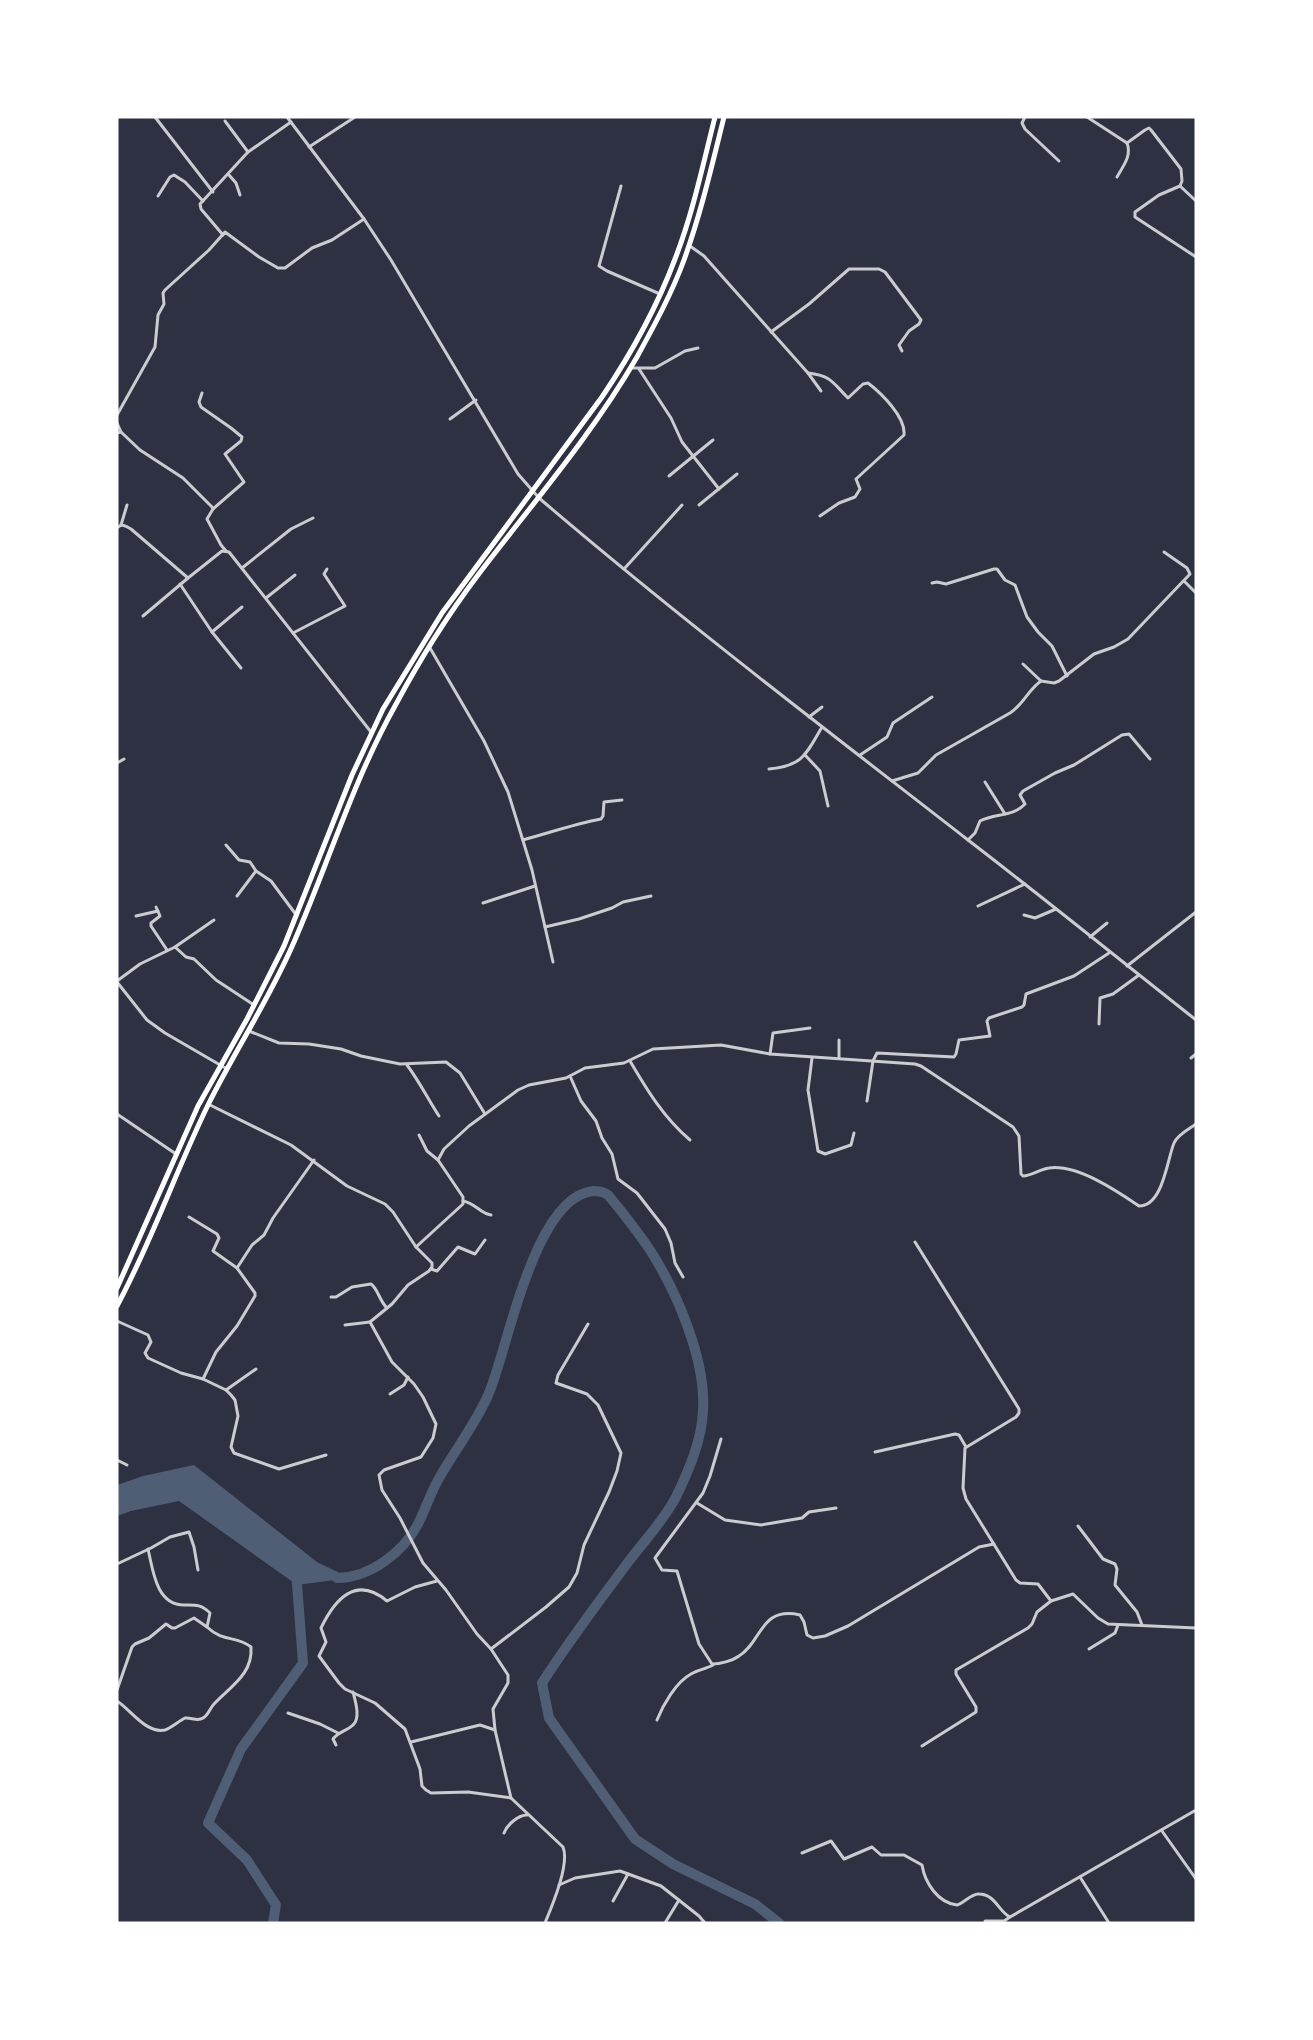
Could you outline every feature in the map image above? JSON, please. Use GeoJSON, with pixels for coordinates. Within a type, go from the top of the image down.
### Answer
{"type":"FeatureCollection","features":[{"type":"Feature","properties":{"kind":"highway"},"geometry":{"type":"LineString","coordinates":[[117,1288],[198,1107],[275,965],[297,916],[352,775],[389,699],[436,621],[616,376],[660,294],[690,215],[715,117]]}},
{"type":"Feature","properties":{"kind":"highway"},"geometry":{"type":"LineString","coordinates":[[117,1306],[133,1276],[208,1104],[249,1031],[291,948],[373,750],[397,702],[430,647],[477,577],[539,498],[604,408],[630,368],[664,306],[683,261],[724,117]]}},
{"type":"Feature","properties":{"kind":"street"},"geometry":{"type":"LineString","coordinates":[[155,117],[213,192]]}},
{"type":"Feature","properties":{"kind":"street"},"geometry":{"type":"LineString","coordinates":[[287,117],[391,260],[518,474],[539,498],[739,662],[1196,1020]]}},
{"type":"Feature","properties":{"kind":"street"},"geometry":{"type":"LineString","coordinates":[[309,147],[355,117]]}},
{"type":"Feature","properties":{"kind":"street"},"geometry":{"type":"LineString","coordinates":[[1025,117],[1022,123],[1025,129],[1059,160]]}},
{"type":"Feature","properties":{"kind":"street"},"geometry":{"type":"LineString","coordinates":[[1087,117],[1127,143]]}},
{"type":"Feature","properties":{"kind":"street"},"geometry":{"type":"LineString","coordinates":[[225,121],[248,152]]}},
{"type":"Feature","properties":{"kind":"street"},"geometry":{"type":"LineString","coordinates":[[223,235],[201,209],[200,204],[248,152],[291,122]]}},
{"type":"Feature","properties":{"kind":"street"},"geometry":{"type":"LineString","coordinates":[[1127,143],[1150,129],[1181,169],[1180,186],[1151,201],[1136,212],[1135,218],[1196,256]]}},
{"type":"Feature","properties":{"kind":"street"},"geometry":{"type":"LineString","coordinates":[[1117,177],[1128,155],[1127,143]]}},
{"type":"Feature","properties":{"kind":"street"},"geometry":{"type":"LineString","coordinates":[[158,196],[170,177],[174,175],[185,182],[203,201]]}},
{"type":"Feature","properties":{"kind":"street"},"geometry":{"type":"LineString","coordinates":[[229,175],[236,183],[240,195]]}},
{"type":"Feature","properties":{"kind":"street"},"geometry":{"type":"LineString","coordinates":[[621,186],[599,266],[660,294]]}},
{"type":"Feature","properties":{"kind":"street"},"geometry":{"type":"LineString","coordinates":[[1180,186],[1196,201]]}},
{"type":"Feature","properties":{"kind":"street"},"geometry":{"type":"LineString","coordinates":[[117,415],[155,347],[159,312],[164,304],[164,293],[223,235],[227,232],[259,257],[278,268],[285,268],[363,219]]}},
{"type":"Feature","properties":{"kind":"street"},"geometry":{"type":"LineString","coordinates":[[688,245],[704,256],[808,373],[821,391]]}},
{"type":"Feature","properties":{"kind":"street"},"geometry":{"type":"LineString","coordinates":[[771,332],[809,304],[849,268],[879,269],[885,272],[921,320],[920,324],[909,331],[899,345],[902,351]]}},
{"type":"Feature","properties":{"kind":"street"},"geometry":{"type":"LineString","coordinates":[[630,368],[655,368],[685,351],[698,348]]}},
{"type":"Feature","properties":{"kind":"street"},"geometry":{"type":"LineString","coordinates":[[639,369],[671,417],[679,438],[719,489]]}},
{"type":"Feature","properties":{"kind":"street"},"geometry":{"type":"LineString","coordinates":[[808,373],[828,377],[848,398],[863,384],[868,383],[893,408],[905,433],[856,479],[860,489],[855,497],[838,503],[820,516]]}},
{"type":"Feature","properties":{"kind":"street"},"geometry":{"type":"LineString","coordinates":[[202,393],[199,402],[201,407],[242,438],[225,454],[244,483],[213,509],[207,519],[221,545],[242,568],[372,733]]}},
{"type":"Feature","properties":{"kind":"street"},"geometry":{"type":"LineString","coordinates":[[450,419],[476,400]]}},
{"type":"Feature","properties":{"kind":"street"},"geometry":{"type":"LineString","coordinates":[[117,423],[119,432],[140,450],[183,478],[213,509]]}},
{"type":"Feature","properties":{"kind":"street"},"geometry":{"type":"LineString","coordinates":[[669,476],[713,440]]}},
{"type":"Feature","properties":{"kind":"street"},"geometry":{"type":"LineString","coordinates":[[699,505],[738,474]]}},
{"type":"Feature","properties":{"kind":"street"},"geometry":{"type":"LineString","coordinates":[[117,528],[121,525],[127,505]]}},
{"type":"Feature","properties":{"kind":"street"},"geometry":{"type":"LineString","coordinates":[[624,568],[682,505]]}},
{"type":"Feature","properties":{"kind":"street"},"geometry":{"type":"LineString","coordinates":[[242,568],[291,529],[312,518]]}},
{"type":"Feature","properties":{"kind":"street"},"geometry":{"type":"LineString","coordinates":[[121,525],[125,525],[140,536],[188,578]]}},
{"type":"Feature","properties":{"kind":"street"},"geometry":{"type":"LineString","coordinates":[[143,616],[219,553],[226,551]]}},
{"type":"Feature","properties":{"kind":"street"},"geometry":{"type":"LineString","coordinates":[[1023,664],[1041,681],[1056,682],[1094,654],[1128,639],[1190,574],[1189,570],[1164,552]]}},
{"type":"Feature","properties":{"kind":"street"},"geometry":{"type":"LineString","coordinates":[[932,583],[946,584],[994,568],[997,569],[1005,580],[1015,585],[1028,617],[1040,635],[1052,646],[1067,676]]}},
{"type":"Feature","properties":{"kind":"street"},"geometry":{"type":"LineString","coordinates":[[293,633],[345,606],[324,574],[327,569]]}},
{"type":"Feature","properties":{"kind":"street"},"geometry":{"type":"LineString","coordinates":[[266,598],[295,575]]}},
{"type":"Feature","properties":{"kind":"street"},"geometry":{"type":"LineString","coordinates":[[1184,581],[1196,593]]}},
{"type":"Feature","properties":{"kind":"street"},"geometry":{"type":"LineString","coordinates":[[180,584],[212,632],[241,669]]}},
{"type":"Feature","properties":{"kind":"street"},"geometry":{"type":"LineString","coordinates":[[212,632],[242,607]]}},
{"type":"Feature","properties":{"kind":"street"},"geometry":{"type":"LineString","coordinates":[[430,647],[508,792],[523,840],[553,962]]}},
{"type":"Feature","properties":{"kind":"street"},"geometry":{"type":"LineString","coordinates":[[892,781],[918,773],[936,755],[1010,713],[1041,681]]}},
{"type":"Feature","properties":{"kind":"street"},"geometry":{"type":"LineString","coordinates":[[859,756],[887,737],[893,723],[932,697]]}},
{"type":"Feature","properties":{"kind":"street"},"geometry":{"type":"LineString","coordinates":[[809,717],[822,707]]}},
{"type":"Feature","properties":{"kind":"street"},"geometry":{"type":"LineString","coordinates":[[769,769],[787,767],[805,755],[822,727]]}},
{"type":"Feature","properties":{"kind":"street"},"geometry":{"type":"LineString","coordinates":[[968,840],[975,833],[980,821],[1013,813],[1024,806],[1020,795],[1023,791],[1074,765],[1125,734],[1129,734],[1150,759]]}},
{"type":"Feature","properties":{"kind":"street"},"geometry":{"type":"LineString","coordinates":[[805,755],[820,771],[828,806]]}},
{"type":"Feature","properties":{"kind":"street"},"geometry":{"type":"LineString","coordinates":[[117,763],[124,759]]}},
{"type":"Feature","properties":{"kind":"street"},"geometry":{"type":"LineString","coordinates":[[986,782],[1005,814]]}},
{"type":"Feature","properties":{"kind":"street"},"geometry":{"type":"LineString","coordinates":[[523,840],[569,825],[601,819],[604,802],[622,800]]}},
{"type":"Feature","properties":{"kind":"street"},"geometry":{"type":"LineString","coordinates":[[226,845],[239,860],[250,862],[256,871],[271,881],[297,916]]}},
{"type":"Feature","properties":{"kind":"street"},"geometry":{"type":"LineString","coordinates":[[237,896],[256,871]]}},
{"type":"Feature","properties":{"kind":"street"},"geometry":{"type":"LineString","coordinates":[[978,906],[1025,884]]}},
{"type":"Feature","properties":{"kind":"street"},"geometry":{"type":"LineString","coordinates":[[483,903],[535,886]]}},
{"type":"Feature","properties":{"kind":"street"},"geometry":{"type":"LineString","coordinates":[[545,927],[579,919],[623,902],[651,896]]}},
{"type":"Feature","properties":{"kind":"street"},"geometry":{"type":"LineString","coordinates":[[136,916],[157,909],[160,916],[151,923],[151,926],[167,950]]}},
{"type":"Feature","properties":{"kind":"street"},"geometry":{"type":"LineString","coordinates":[[1024,915],[1035,918],[1056,909]]}},
{"type":"Feature","properties":{"kind":"street"},"geometry":{"type":"LineString","coordinates":[[1127,966],[1196,912]]}},
{"type":"Feature","properties":{"kind":"street"},"geometry":{"type":"LineString","coordinates":[[214,920],[175,947],[140,964],[117,982],[147,1020],[227,1069]]}},
{"type":"Feature","properties":{"kind":"street"},"geometry":{"type":"LineString","coordinates":[[1090,937],[1107,923]]}},
{"type":"Feature","properties":{"kind":"street"},"geometry":{"type":"LineString","coordinates":[[175,947],[186,957],[194,959],[216,980],[254,1005]]}},
{"type":"Feature","properties":{"kind":"street"},"geometry":{"type":"LineString","coordinates":[[867,1101],[874,1058],[880,1052],[954,1057],[958,1040],[990,1036],[987,1021],[989,1018],[1022,1007],[1026,994],[1074,976],[1109,953]]}},
{"type":"Feature","properties":{"kind":"street"},"geometry":{"type":"LineString","coordinates":[[1099,1024],[1100,998],[1113,994],[1139,975]]}},
{"type":"Feature","properties":{"kind":"street"},"geometry":{"type":"LineString","coordinates":[[770,1054],[773,1033],[810,1028]]}},
{"type":"Feature","properties":{"kind":"street"},"geometry":{"type":"LineString","coordinates":[[249,1031],[279,1043],[341,1048],[361,1056],[406,1064],[447,1062],[460,1073],[485,1114]]}},
{"type":"Feature","properties":{"kind":"street"},"geometry":{"type":"LineString","coordinates":[[839,1040],[839,1056]]}},
{"type":"Feature","properties":{"kind":"street"},"geometry":{"type":"LineString","coordinates":[[438,1160],[440,1153],[448,1144],[485,1114],[524,1087],[570,1076],[585,1068],[630,1061],[649,1050],[657,1049],[721,1046],[812,1058],[839,1056],[874,1058],[915,1064],[1013,1127],[1019,1136],[1023,1176],[1049,1168],[1060,1168],[1096,1180],[1142,1207],[1149,1203],[1158,1192],[1176,1139],[1196,1124]]}},
{"type":"Feature","properties":{"kind":"street"},"geometry":{"type":"LineString","coordinates":[[1191,1058],[1196,1054]]}},
{"type":"Feature","properties":{"kind":"street"},"geometry":{"type":"LineString","coordinates":[[812,1058],[808,1090],[818,1151],[825,1154],[851,1145],[854,1133]]}},
{"type":"Feature","properties":{"kind":"street"},"geometry":{"type":"LineString","coordinates":[[630,1061],[651,1097],[690,1140]]}},
{"type":"Feature","properties":{"kind":"street"},"geometry":{"type":"LineString","coordinates":[[406,1064],[422,1085],[425,1095],[439,1116]]}},
{"type":"Feature","properties":{"kind":"street"},"geometry":{"type":"LineString","coordinates":[[570,1076],[581,1101],[596,1121],[602,1138],[614,1157],[618,1179],[637,1192],[665,1229],[671,1243],[675,1263],[683,1277]]}},
{"type":"Feature","properties":{"kind":"street"},"geometry":{"type":"LineString","coordinates":[[208,1104],[291,1145],[347,1186],[389,1207],[416,1247],[429,1259],[431,1269]]}},
{"type":"Feature","properties":{"kind":"street"},"geometry":{"type":"LineString","coordinates":[[117,1114],[176,1154]]}},
{"type":"Feature","properties":{"kind":"street"},"geometry":{"type":"LineString","coordinates":[[416,1247],[461,1207],[463,1200],[438,1160],[427,1151],[419,1135]]}},
{"type":"Feature","properties":{"kind":"street"},"geometry":{"type":"LineString","coordinates":[[237,1268],[252,1245],[264,1235],[273,1218],[314,1160]]}},
{"type":"Feature","properties":{"kind":"street"},"geometry":{"type":"LineString","coordinates":[[463,1200],[472,1202],[486,1214],[491,1215]]}},
{"type":"Feature","properties":{"kind":"street"},"geometry":{"type":"LineString","coordinates":[[189,1217],[217,1233],[219,1238],[213,1251],[237,1268],[255,1293],[237,1326],[216,1352],[203,1379]]}},
{"type":"Feature","properties":{"kind":"street"},"geometry":{"type":"LineString","coordinates":[[431,1269],[437,1271],[458,1247],[475,1254],[484,1240]]}},
{"type":"Feature","properties":{"kind":"street"},"geometry":{"type":"LineString","coordinates":[[915,1242],[1020,1412],[1016,1417],[964,1449],[963,1492],[1016,1580],[1020,1583],[1038,1584],[1050,1601]]}},
{"type":"Feature","properties":{"kind":"street"},"geometry":{"type":"LineString","coordinates":[[345,1325],[370,1322],[387,1308],[408,1285],[431,1269]]}},
{"type":"Feature","properties":{"kind":"street"},"geometry":{"type":"LineString","coordinates":[[331,1297],[336,1297],[351,1287],[371,1284],[387,1308]]}},
{"type":"Feature","properties":{"kind":"street"},"geometry":{"type":"LineString","coordinates":[[117,1320],[148,1335],[151,1342],[145,1353],[148,1358],[226,1390],[235,1400],[238,1416],[231,1447],[234,1453],[279,1469],[326,1455]]}},
{"type":"Feature","properties":{"kind":"street"},"geometry":{"type":"LineString","coordinates":[[370,1322],[390,1358],[423,1396],[436,1428],[433,1438],[421,1456],[384,1470],[379,1475],[382,1490],[400,1518],[423,1563],[507,1671],[509,1680],[493,1709],[495,1730],[511,1798],[563,1847],[566,1853],[559,1885],[545,1923]]}},
{"type":"Feature","properties":{"kind":"street"},"geometry":{"type":"LineString","coordinates":[[491,1649],[569,1587],[576,1573],[584,1545],[617,1472],[621,1453],[598,1405],[586,1394],[556,1383],[558,1375],[588,1324]]}},
{"type":"Feature","properties":{"kind":"street"},"geometry":{"type":"LineString","coordinates":[[226,1390],[256,1369]]}},
{"type":"Feature","properties":{"kind":"street"},"geometry":{"type":"LineString","coordinates":[[390,1394],[404,1385],[408,1377]]}},
{"type":"Feature","properties":{"kind":"street"},"geometry":{"type":"LineString","coordinates":[[874,1452],[955,1434],[959,1435],[966,1447]]}},
{"type":"Feature","properties":{"kind":"street"},"geometry":{"type":"LineString","coordinates":[[714,1664],[710,1662],[700,1646],[677,1571],[662,1570],[655,1560],[697,1503],[710,1476],[721,1438]]}},
{"type":"Feature","properties":{"kind":"street"},"geometry":{"type":"LineString","coordinates":[[117,1460],[127,1465]]}},
{"type":"Feature","properties":{"kind":"street"},"geometry":{"type":"LineString","coordinates":[[697,1503],[725,1521],[761,1525],[802,1518],[809,1512],[836,1508]]}},
{"type":"Feature","properties":{"kind":"street"},"geometry":{"type":"LineString","coordinates":[[1078,1526],[1103,1559],[1115,1564],[1116,1585],[1137,1612],[1142,1625]]}},
{"type":"Feature","properties":{"kind":"street"},"geometry":{"type":"LineString","coordinates":[[117,1564],[170,1537],[189,1532],[198,1569]]}},
{"type":"Feature","properties":{"kind":"street"},"geometry":{"type":"LineString","coordinates":[[657,1720],[666,1701],[685,1678],[714,1664],[740,1656],[752,1643],[761,1628],[778,1616],[798,1614],[803,1619],[810,1637],[825,1636],[866,1616],[979,1547],[994,1544]]}},
{"type":"Feature","properties":{"kind":"street"},"geometry":{"type":"LineString","coordinates":[[148,1549],[161,1593],[166,1599],[175,1603],[192,1603],[207,1610],[210,1613],[207,1627]]}},
{"type":"Feature","properties":{"kind":"street"},"geometry":{"type":"LineString","coordinates":[[437,1581],[415,1587],[387,1601],[374,1593],[360,1590],[352,1591],[342,1597],[321,1628],[326,1642],[319,1656],[339,1683],[375,1703],[402,1726],[411,1742],[423,1786],[428,1792],[468,1792],[511,1798]]}},
{"type":"Feature","properties":{"kind":"street"},"geometry":{"type":"LineString","coordinates":[[922,1746],[976,1712],[976,1707],[956,1674],[956,1670],[1028,1628],[1036,1612],[1050,1601],[1073,1594],[1104,1622],[1118,1625],[1196,1628]]}},
{"type":"Feature","properties":{"kind":"street"},"geometry":{"type":"LineString","coordinates":[[117,1690],[127,1658],[135,1644],[149,1638],[166,1624],[175,1628],[194,1618],[222,1638],[245,1642],[250,1647],[250,1662],[245,1673],[200,1720],[185,1718],[166,1730],[159,1730],[145,1725],[127,1707],[117,1701]]}},
{"type":"Feature","properties":{"kind":"street"},"geometry":{"type":"LineString","coordinates":[[1089,1649],[1115,1633],[1118,1625]]}},
{"type":"Feature","properties":{"kind":"street"},"geometry":{"type":"LineString","coordinates":[[336,1745],[333,1739],[338,1733],[352,1726],[356,1720],[353,1692]]}},
{"type":"Feature","properties":{"kind":"street"},"geometry":{"type":"LineString","coordinates":[[288,1713],[338,1733]]}},
{"type":"Feature","properties":{"kind":"street"},"geometry":{"type":"LineString","coordinates":[[411,1742],[480,1725],[495,1730]]}},
{"type":"Feature","properties":{"kind":"street"},"geometry":{"type":"LineString","coordinates":[[985,1921],[1005,1921],[1196,1810]]}},
{"type":"Feature","properties":{"kind":"street"},"geometry":{"type":"LineString","coordinates":[[504,1833],[508,1826],[522,1815],[529,1815]]}},
{"type":"Feature","properties":{"kind":"street"},"geometry":{"type":"LineString","coordinates":[[1162,1831],[1196,1879]]}},
{"type":"Feature","properties":{"kind":"street"},"geometry":{"type":"LineString","coordinates":[[802,1853],[831,1842],[844,1859],[872,1847],[881,1855],[904,1855],[922,1865],[924,1875],[944,1901],[957,1905],[981,1894],[998,1904],[1005,1915],[1010,1917]]}},
{"type":"Feature","properties":{"kind":"street"},"geometry":{"type":"LineString","coordinates":[[559,1885],[575,1878],[615,1871],[628,1874],[661,1886],[705,1923]]}},
{"type":"Feature","properties":{"kind":"street"},"geometry":{"type":"LineString","coordinates":[[613,1901],[628,1874]]}},
{"type":"Feature","properties":{"kind":"street"},"geometry":{"type":"LineString","coordinates":[[1080,1877],[1109,1923]]}},
{"type":"Feature","properties":{"kind":"street"},"geometry":{"type":"LineString","coordinates":[[665,1923],[679,1900]]}},
{"type":"Feature","properties":{"kind":"water"},"geometry":{"type":"Polygon","coordinates":[[[194,1465],[317,1562],[350,1578],[297,1585],[179,1501],[117,1516],[117,1485],[143,1476],[194,1465]]]}},
{"type":"Feature","properties":{"kind":"waterway"},"geometry":{"type":"LineString","coordinates":[[337,1578],[349,1577],[373,1569],[394,1554],[412,1535],[438,1480],[478,1416],[489,1393],[526,1277],[539,1246],[555,1219],[572,1200],[593,1191],[608,1195],[650,1250],[670,1286],[688,1327],[695,1348],[703,1390],[702,1421],[694,1455],[676,1497],[660,1522],[584,1621],[542,1683],[549,1718],[635,1839],[673,1864],[755,1904],[779,1923]]}},
{"type":"Feature","properties":{"kind":"waterway"},"geometry":{"type":"LineString","coordinates":[[273,1923],[276,1905],[247,1860],[208,1823],[241,1749],[303,1663],[296,1571]]}}]}
